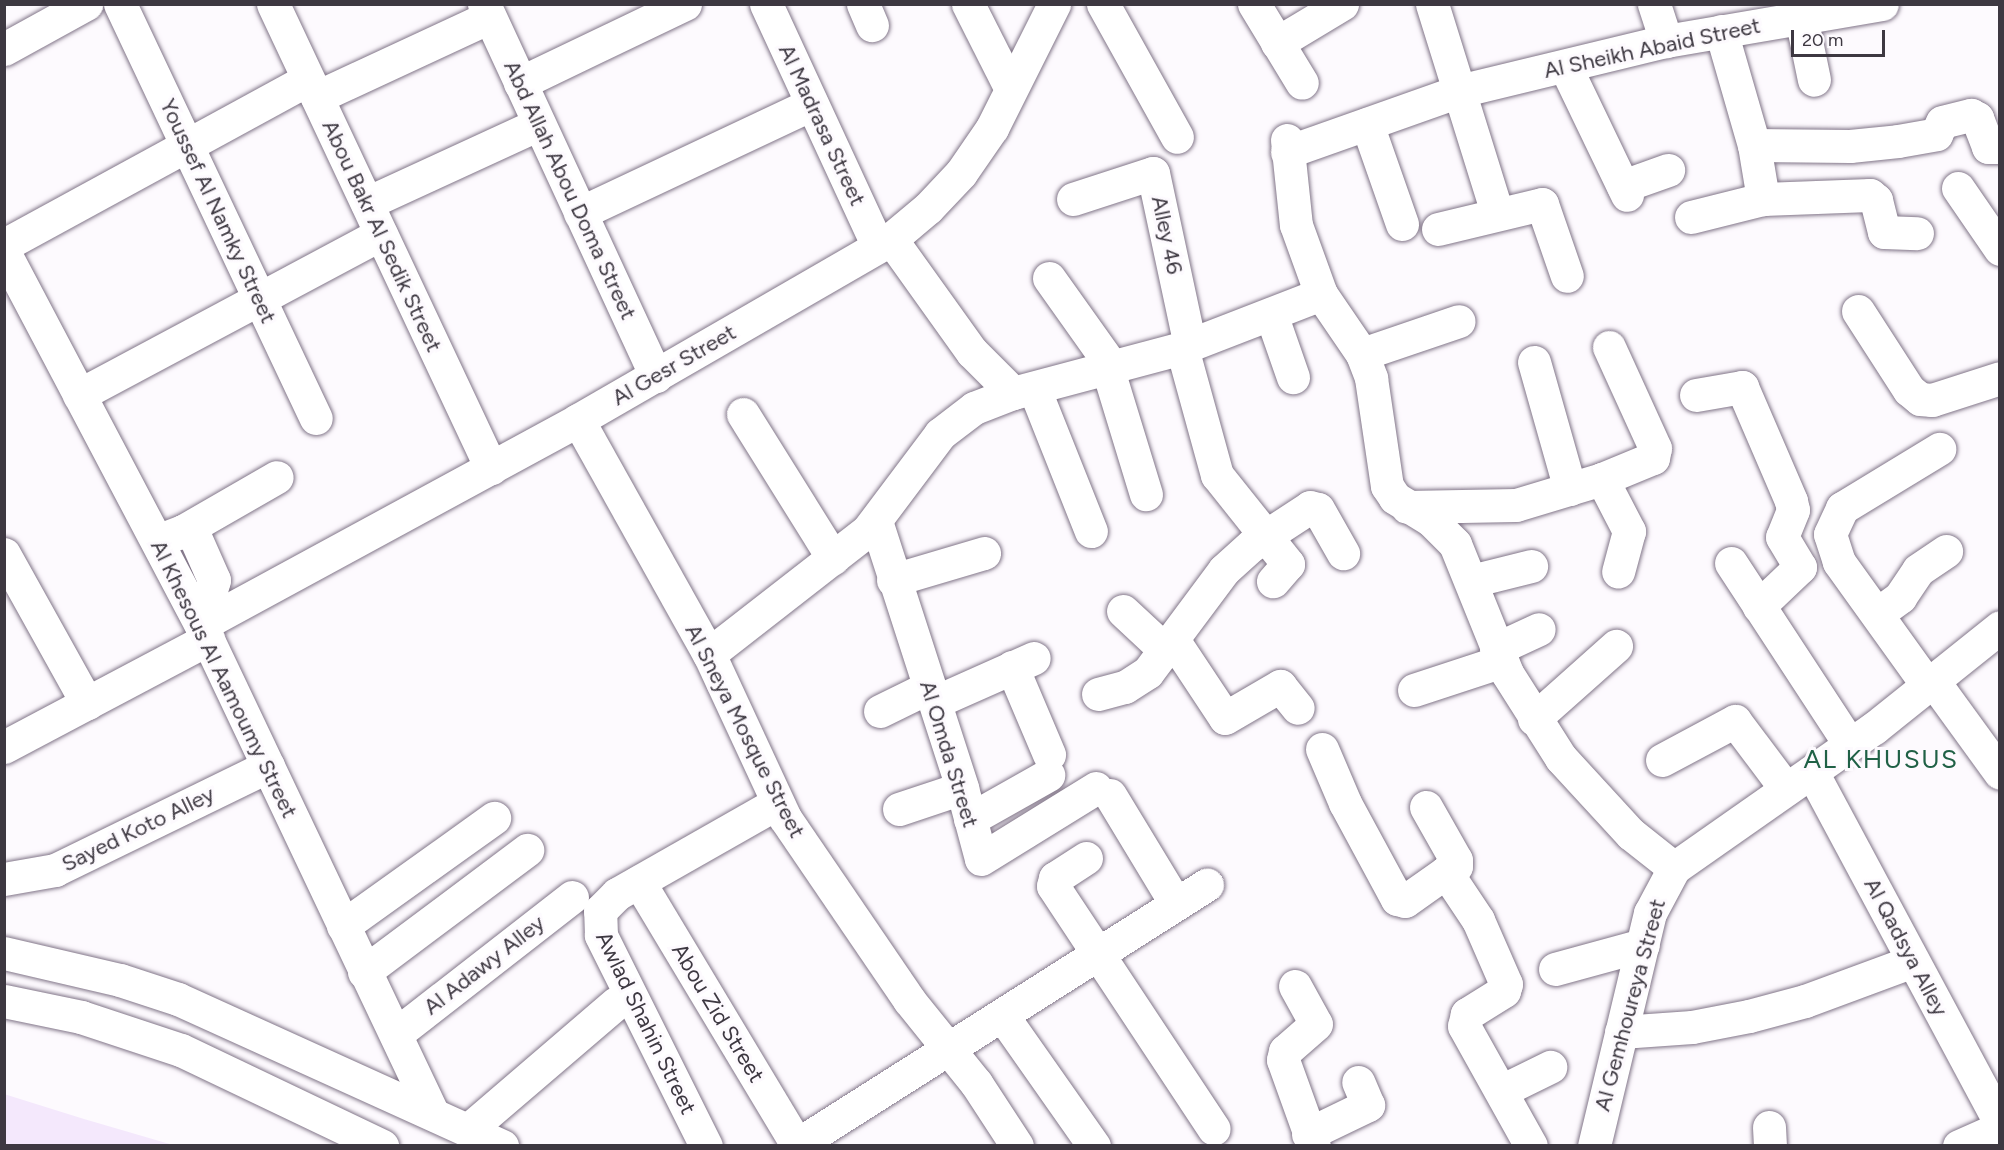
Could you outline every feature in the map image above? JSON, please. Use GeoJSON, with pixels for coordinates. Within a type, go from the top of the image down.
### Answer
{"type":"FeatureCollection","features":[{"type":"Feature","properties":{"kind":"street"},"geometry":{"type":"LineString","coordinates":[[4,49],[86,4]]}},
{"type":"Feature","properties":{"kind":"street","name":"Youssef Al Namky Street"},"geometry":{"type":"LineString","coordinates":[[120,4],[316,418]]}},
{"type":"Feature","properties":{"kind":"street","name":"Abou Bakr Al Sedik Street"},"geometry":{"type":"LineString","coordinates":[[273,4],[491,468]]}},
{"type":"Feature","properties":{"kind":"street"},"geometry":{"type":"LineString","coordinates":[[520,83],[685,4]]}},
{"type":"Feature","properties":{"kind":"street","name":"Al Madrasa Street"},"geometry":{"type":"LineString","coordinates":[[766,4],[812,104],[884,243],[972,351],[1024,391]]}},
{"type":"Feature","properties":{"kind":"street"},"geometry":{"type":"LineString","coordinates":[[968,4],[1010,87]]}},
{"type":"Feature","properties":{"kind":"street","name":"Al Gesr Street"},"geometry":{"type":"LineString","coordinates":[[205,632],[656,376],[884,243],[928,208],[961,173],[992,128],[1010,87],[1054,4]]}},
{"type":"Feature","properties":{"kind":"street"},"geometry":{"type":"LineString","coordinates":[[1103,4],[1177,137]]}},
{"type":"Feature","properties":{"kind":"street"},"geometry":{"type":"LineString","coordinates":[[1254,4],[1302,83]]}},
{"type":"Feature","properties":{"kind":"street"},"geometry":{"type":"LineString","coordinates":[[1277,43],[1342,4]]}},
{"type":"Feature","properties":{"kind":"street"},"geometry":{"type":"LineString","coordinates":[[1654,4],[1666,41]]}},
{"type":"Feature","properties":{"kind":"street","name":"Al Sheikh Abaid Street"},"geometry":{"type":"LineString","coordinates":[[1321,294],[1296,225],[1287,146],[1367,124],[1459,91],[1666,41],[1721,31],[1795,12],[1882,4]]}},
{"type":"Feature","properties":{"kind":"street"},"geometry":{"type":"LineString","coordinates":[[1439,7],[1459,91],[1497,213]]}},
{"type":"Feature","properties":{"kind":"street"},"geometry":{"type":"LineString","coordinates":[[4,245],[186,146],[487,10]]}},
{"type":"Feature","properties":{"kind":"street","name":"Abd Allah Abou Doma Street"},"geometry":{"type":"LineString","coordinates":[[487,10],[656,376]]}},
{"type":"Feature","properties":{"kind":"street"},"geometry":{"type":"LineString","coordinates":[[1795,12],[1814,80]]}},
{"type":"Feature","properties":{"kind":"street"},"geometry":{"type":"LineString","coordinates":[[1721,31],[1754,145],[1763,199]]}},
{"type":"Feature","properties":{"kind":"street"},"geometry":{"type":"LineString","coordinates":[[1565,66],[1625,190],[1668,170]]}},
{"type":"Feature","properties":{"kind":"street"},"geometry":{"type":"LineString","coordinates":[[580,213],[812,104]]}},
{"type":"Feature","properties":{"kind":"street"},"geometry":{"type":"LineString","coordinates":[[1754,145],[1850,146],[1935,134],[1942,122],[1974,116],[1988,147],[2000,147]]}},
{"type":"Feature","properties":{"kind":"street"},"geometry":{"type":"LineString","coordinates":[[367,203],[539,124]]}},
{"type":"Feature","properties":{"kind":"street"},"geometry":{"type":"LineString","coordinates":[[1367,124],[1402,224]]}},
{"type":"Feature","properties":{"kind":"street","name":"Alley 46"},"geometry":{"type":"LineString","coordinates":[[1073,199],[1152,173],[1186,346]]}},
{"type":"Feature","properties":{"kind":"street"},"geometry":{"type":"LineString","coordinates":[[1958,188],[2000,249]]}},
{"type":"Feature","properties":{"kind":"street"},"geometry":{"type":"LineString","coordinates":[[1691,216],[1763,199],[1870,195],[1876,200],[1884,232],[1917,233]]}},
{"type":"Feature","properties":{"kind":"street"},"geometry":{"type":"LineString","coordinates":[[1438,230],[1497,213],[1542,204],[1567,276]]}},
{"type":"Feature","properties":{"kind":"street"},"geometry":{"type":"LineString","coordinates":[[79,395],[381,234]]}},
{"type":"Feature","properties":{"kind":"street","name":"Al Khesous Al Aamoumy Street"},"geometry":{"type":"LineString","coordinates":[[4,252],[79,395],[170,536],[205,632],[432,1113]]}},
{"type":"Feature","properties":{"kind":"street"},"geometry":{"type":"LineString","coordinates":[[1050,278],[1110,369],[1146,494]]}},
{"type":"Feature","properties":{"kind":"street"},"geometry":{"type":"LineString","coordinates":[[709,654],[833,558],[876,521],[940,434],[974,408],[1024,391],[1110,369],[1186,346],[1321,294],[1362,354],[1377,403],[1383,473],[1395,498],[1445,531],[1455,544],[1499,655],[1534,719],[1592,794],[1631,834],[1674,868],[1850,745],[1931,684],[2000,627]]}},
{"type":"Feature","properties":{"kind":"street"},"geometry":{"type":"LineString","coordinates":[[1858,311],[1909,390],[1920,399],[1932,400],[2000,378]]}},
{"type":"Feature","properties":{"kind":"street"},"geometry":{"type":"LineString","coordinates":[[1271,314],[1293,377]]}},
{"type":"Feature","properties":{"kind":"street"},"geometry":{"type":"LineString","coordinates":[[1362,354],[1459,321]]}},
{"type":"Feature","properties":{"kind":"street"},"geometry":{"type":"LineString","coordinates":[[1186,346],[1216,475],[1267,535],[1288,566],[1273,581]]}},
{"type":"Feature","properties":{"kind":"street"},"geometry":{"type":"LineString","coordinates":[[1406,507],[1516,506],[1602,479],[1656,453],[1609,347]]}},
{"type":"Feature","properties":{"kind":"street"},"geometry":{"type":"LineString","coordinates":[[1534,362],[1570,489]]}},
{"type":"Feature","properties":{"kind":"street"},"geometry":{"type":"LineString","coordinates":[[1696,395],[1742,387],[1791,501],[1793,510],[1782,537],[1800,567],[1760,606]]}},
{"type":"Feature","properties":{"kind":"street"},"geometry":{"type":"LineString","coordinates":[[1024,391],[1091,531]]}},
{"type":"Feature","properties":{"kind":"street"},"geometry":{"type":"LineString","coordinates":[[743,414],[833,558]]}},
{"type":"Feature","properties":{"kind":"street","name":"Al Sneya Mosque Street"},"geometry":{"type":"LineString","coordinates":[[578,420],[709,654],[777,803],[891,975],[947,1049],[1005,1141]]}},
{"type":"Feature","properties":{"kind":"street"},"geometry":{"type":"LineString","coordinates":[[1939,449],[1855,498],[1833,520],[1832,549],[1877,614],[2000,773]]}},
{"type":"Feature","properties":{"kind":"street"},"geometry":{"type":"LineString","coordinates":[[170,536],[277,477]]}},
{"type":"Feature","properties":{"kind":"street"},"geometry":{"type":"LineString","coordinates":[[1602,479],[1629,531],[1618,572]]}},
{"type":"Feature","properties":{"kind":"street"},"geometry":{"type":"LineString","coordinates":[[1098,694],[1137,680],[1170,646],[1224,570],[1267,535],[1312,507],[1318,510],[1343,553]]}},
{"type":"Feature","properties":{"kind":"street","name":"Al Omda Street"},"geometry":{"type":"LineString","coordinates":[[876,521],[966,803],[979,855],[986,858],[1103,791],[1176,904]]}},
{"type":"Feature","properties":{"kind":"street"},"geometry":{"type":"LineString","coordinates":[[1877,614],[1900,597],[1918,570],[1946,550]]}},
{"type":"Feature","properties":{"kind":"street"},"geometry":{"type":"LineString","coordinates":[[893,580],[984,553]]}},
{"type":"Feature","properties":{"kind":"street"},"geometry":{"type":"LineString","coordinates":[[4,554],[87,703]]}},
{"type":"Feature","properties":{"kind":"street"},"geometry":{"type":"LineString","coordinates":[[1731,563],[1850,745]]}},
{"type":"Feature","properties":{"kind":"street"},"geometry":{"type":"LineString","coordinates":[[1471,581],[1531,567]]}},
{"type":"Feature","properties":{"kind":"street"},"geometry":{"type":"LineString","coordinates":[[1123,611],[1170,646],[1225,718],[1280,686],[1298,708]]}},
{"type":"Feature","properties":{"kind":"street"},"geometry":{"type":"LineString","coordinates":[[1414,690],[1499,655],[1539,629]]}},
{"type":"Feature","properties":{"kind":"street"},"geometry":{"type":"LineString","coordinates":[[5,745],[87,703],[205,632]]}},
{"type":"Feature","properties":{"kind":"street"},"geometry":{"type":"LineString","coordinates":[[1534,719],[1616,646]]}},
{"type":"Feature","properties":{"kind":"street"},"geometry":{"type":"LineString","coordinates":[[880,711],[1023,663],[1049,765],[966,803],[899,809]]}},
{"type":"Feature","properties":{"kind":"street","name":"Al Qadsya Alley"},"geometry":{"type":"LineString","coordinates":[[1662,760],[1735,721],[1799,781],[1913,961],[1996,1132]]}},
{"type":"Feature","properties":{"kind":"street"},"geometry":{"type":"LineString","coordinates":[[1322,749],[1345,803],[1397,899],[1405,901],[1456,866],[1456,860],[1426,807]]}},
{"type":"Feature","properties":{"kind":"street","name":"Sayed Koto Alley"},"geometry":{"type":"LineString","coordinates":[[4,879],[55,870],[268,766]]}},
{"type":"Feature","properties":{"kind":"street","name":"Awlad Shahin Street"},"geometry":{"type":"LineString","coordinates":[[706,1146],[599,929],[600,911],[606,901],[777,803]]}},
{"type":"Feature","properties":{"kind":"street"},"geometry":{"type":"LineString","coordinates":[[344,926],[494,818]]}},
{"type":"Feature","properties":{"kind":"street"},"geometry":{"type":"LineString","coordinates":[[364,972],[527,850]]}},
{"type":"Feature","properties":{"kind":"street"},"geometry":{"type":"LineString","coordinates":[[1086,858],[1053,884],[1214,1129]]}},
{"type":"Feature","properties":{"kind":"street","name":"Al Gemhoureya Street"},"geometry":{"type":"LineString","coordinates":[[1594,1146],[1653,906],[1674,868]]}},
{"type":"Feature","properties":{"kind":"street"},"geometry":{"type":"LineString","coordinates":[[1446,872],[1478,920],[1506,984],[1504,991],[1467,1014],[1464,1023],[1531,1146]]}},
{"type":"Feature","properties":{"kind":"street","name":"Abou Zid Street"},"geometry":{"type":"LineString","coordinates":[[639,882],[796,1145]]}},
{"type":"Feature","properties":{"kind":"street"},"geometry":{"type":"LineString","coordinates":[[796,1145],[1207,885]]}},
{"type":"Feature","properties":{"kind":"street","name":"Al Adawy Alley"},"geometry":{"type":"LineString","coordinates":[[396,1034],[572,897]]}},
{"type":"Feature","properties":{"kind":"street"},"geometry":{"type":"LineString","coordinates":[[1555,969],[1643,945]]}},
{"type":"Feature","properties":{"kind":"street"},"geometry":{"type":"LineString","coordinates":[[4,953],[110,977],[178,999],[502,1146]]}},
{"type":"Feature","properties":{"kind":"street"},"geometry":{"type":"LineString","coordinates":[[1621,1032],[1692,1027],[1749,1016],[1816,997],[1913,961]]}},
{"type":"Feature","properties":{"kind":"street"},"geometry":{"type":"LineString","coordinates":[[1295,986],[1317,1022],[1283,1057],[1311,1140],[1368,1105],[1358,1082]]}},
{"type":"Feature","properties":{"kind":"street"},"geometry":{"type":"LineString","coordinates":[[4,1001],[81,1017],[181,1050],[382,1146]]}},
{"type":"Feature","properties":{"kind":"street"},"geometry":{"type":"LineString","coordinates":[[468,1130],[616,1003]]}},
{"type":"Feature","properties":{"kind":"street"},"geometry":{"type":"LineString","coordinates":[[1002,1015],[1094,1146]]}},
{"type":"Feature","properties":{"kind":"street"},"geometry":{"type":"LineString","coordinates":[[1501,1091],[1550,1067]]}},
{"type":"Feature","properties":{"kind":"street"},"geometry":{"type":"LineString","coordinates":[[1959,1146],[1996,1132]]}},
{"type":"Feature","properties":{"kind":"shaded area"},"geometry":{"type":"Polygon","coordinates":[[[4,1094],[84,1119],[173,1145],[5,1145],[4,1094]]]}},
{"type":"Feature","properties":{"kind":"district","name":"AL KHUSUS"},"geometry":{"type":"Point","coordinates":[1881,760]}}]}
